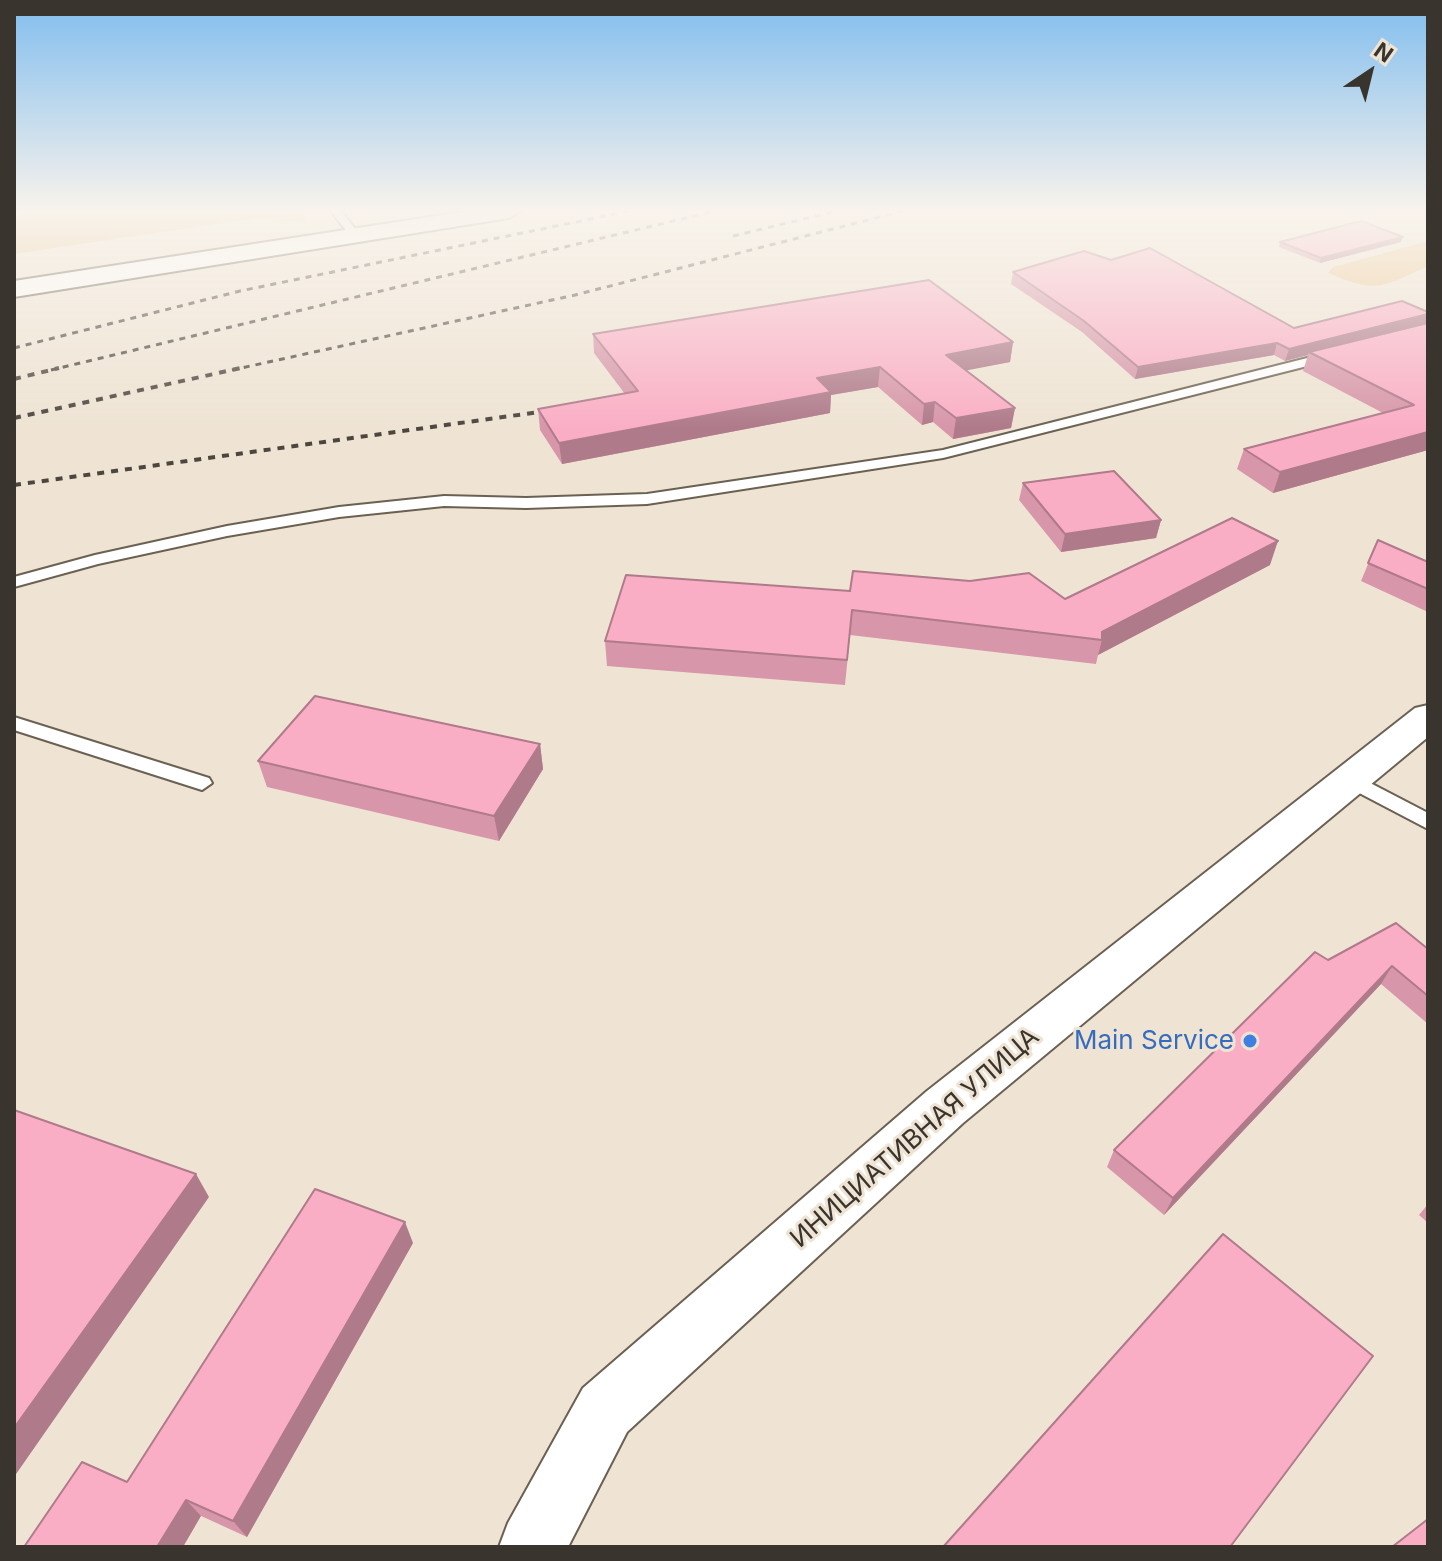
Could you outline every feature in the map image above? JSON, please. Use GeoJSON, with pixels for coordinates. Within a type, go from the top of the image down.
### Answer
{"type":"FeatureCollection","features":[{"type":"Feature","properties":{"kind":"street"},"geometry":{"type":"LineString","coordinates":[[14,289],[47,284]]}},
{"type":"Feature","properties":{"kind":"street","name":"ИНИЦИАТИВНАЯ УЛИЦА"},"geometry":{"type":"LineString","coordinates":[[532,1547],[605,1410],[945,1107],[1427,720]]}},
{"type":"Feature","properties":{"kind":"lane"},"geometry":{"type":"LineString","coordinates":[[14,582],[109,557],[339,512],[444,501],[526,503],[647,499],[943,454],[1351,351]]}},
{"type":"Feature","properties":{"kind":"lane"},"geometry":{"type":"LineString","coordinates":[[14,723],[202,783]]}},
{"type":"Feature","properties":{"kind":"lane"},"geometry":{"type":"LineString","coordinates":[[1351,780],[1428,822]]}},
{"type":"Feature","properties":{"kind":"building"},"geometry":{"type":"Polygon","coordinates":[[[905,284],[934,284],[1013,342],[946,355],[1015,408],[956,418],[935,402],[924,404],[880,367],[817,378],[831,392],[559,443],[538,409],[638,391],[593,334],[905,284]]]}},
{"type":"Feature","properties":{"kind":"building"},"geometry":{"type":"Polygon","coordinates":[[[1030,284],[1215,284],[1294,328],[1402,301],[1428,312],[1289,349],[1277,343],[1138,367],[1084,321],[1030,284]]]}},
{"type":"Feature","properties":{"kind":"building"},"geometry":{"type":"Polygon","coordinates":[[[1428,323],[1428,432],[1280,472],[1244,449],[1414,405],[1309,352],[1428,323]]]}},
{"type":"Feature","properties":{"kind":"building"},"geometry":{"type":"Polygon","coordinates":[[[1114,471],[1161,520],[1065,534],[1023,483],[1114,471]]]}},
{"type":"Feature","properties":{"kind":"building"},"geometry":{"type":"Polygon","coordinates":[[[1232,518],[1278,541],[1102,632],[1102,640],[852,610],[847,660],[605,641],[626,575],[850,591],[853,571],[970,581],[1029,573],[1065,599],[1232,518]]]}},
{"type":"Feature","properties":{"kind":"building"},"geometry":{"type":"Polygon","coordinates":[[[1378,540],[1428,562],[1428,589],[1368,563],[1378,540]]]}},
{"type":"Feature","properties":{"kind":"building"},"geometry":{"type":"Polygon","coordinates":[[[315,696],[540,744],[494,816],[258,761],[315,696]]]}},
{"type":"Feature","properties":{"kind":"building"},"geometry":{"type":"Polygon","coordinates":[[[1396,923],[1428,949],[1428,996],[1392,966],[1173,1198],[1114,1150],[1315,952],[1328,960],[1396,923]]]}},
{"type":"Feature","properties":{"kind":"building"},"geometry":{"type":"Polygon","coordinates":[[[14,1110],[196,1174],[14,1428],[14,1110]]]}},
{"type":"Feature","properties":{"kind":"building"},"geometry":{"type":"Polygon","coordinates":[[[315,1189],[405,1222],[233,1521],[186,1500],[157,1547],[24,1547],[82,1462],[127,1482],[315,1189]]]}},
{"type":"Feature","properties":{"kind":"building"},"geometry":{"type":"Polygon","coordinates":[[[1223,1234],[1373,1356],[1230,1547],[943,1547],[1223,1234]]]}},
{"type":"Feature","properties":{"kind":"building"},"geometry":{"type":"Polygon","coordinates":[[[1428,1519],[1428,1547],[1392,1547],[1428,1519]]]}},
{"type":"Feature","properties":{"kind":"railway"},"geometry":{"type":"LineString","coordinates":[[14,348],[275,284]]}},
{"type":"Feature","properties":{"kind":"railway"},"geometry":{"type":"LineString","coordinates":[[51,370],[411,284]]}},
{"type":"Feature","properties":{"kind":"railway"},"geometry":{"type":"LineString","coordinates":[[232,370],[619,284]]}},
{"type":"Feature","properties":{"kind":"railway"},"geometry":{"type":"LineString","coordinates":[[14,379],[59,368]]}},
{"type":"Feature","properties":{"kind":"railway"},"geometry":{"type":"LineString","coordinates":[[14,418],[241,368]]}},
{"type":"Feature","properties":{"kind":"railway"},"geometry":{"type":"LineString","coordinates":[[14,485],[561,409]]}},
{"type":"Feature","properties":{"kind":"place","name":"Main Service"},"geometry":{"type":"Point","coordinates":[1250,1041]}}]}
